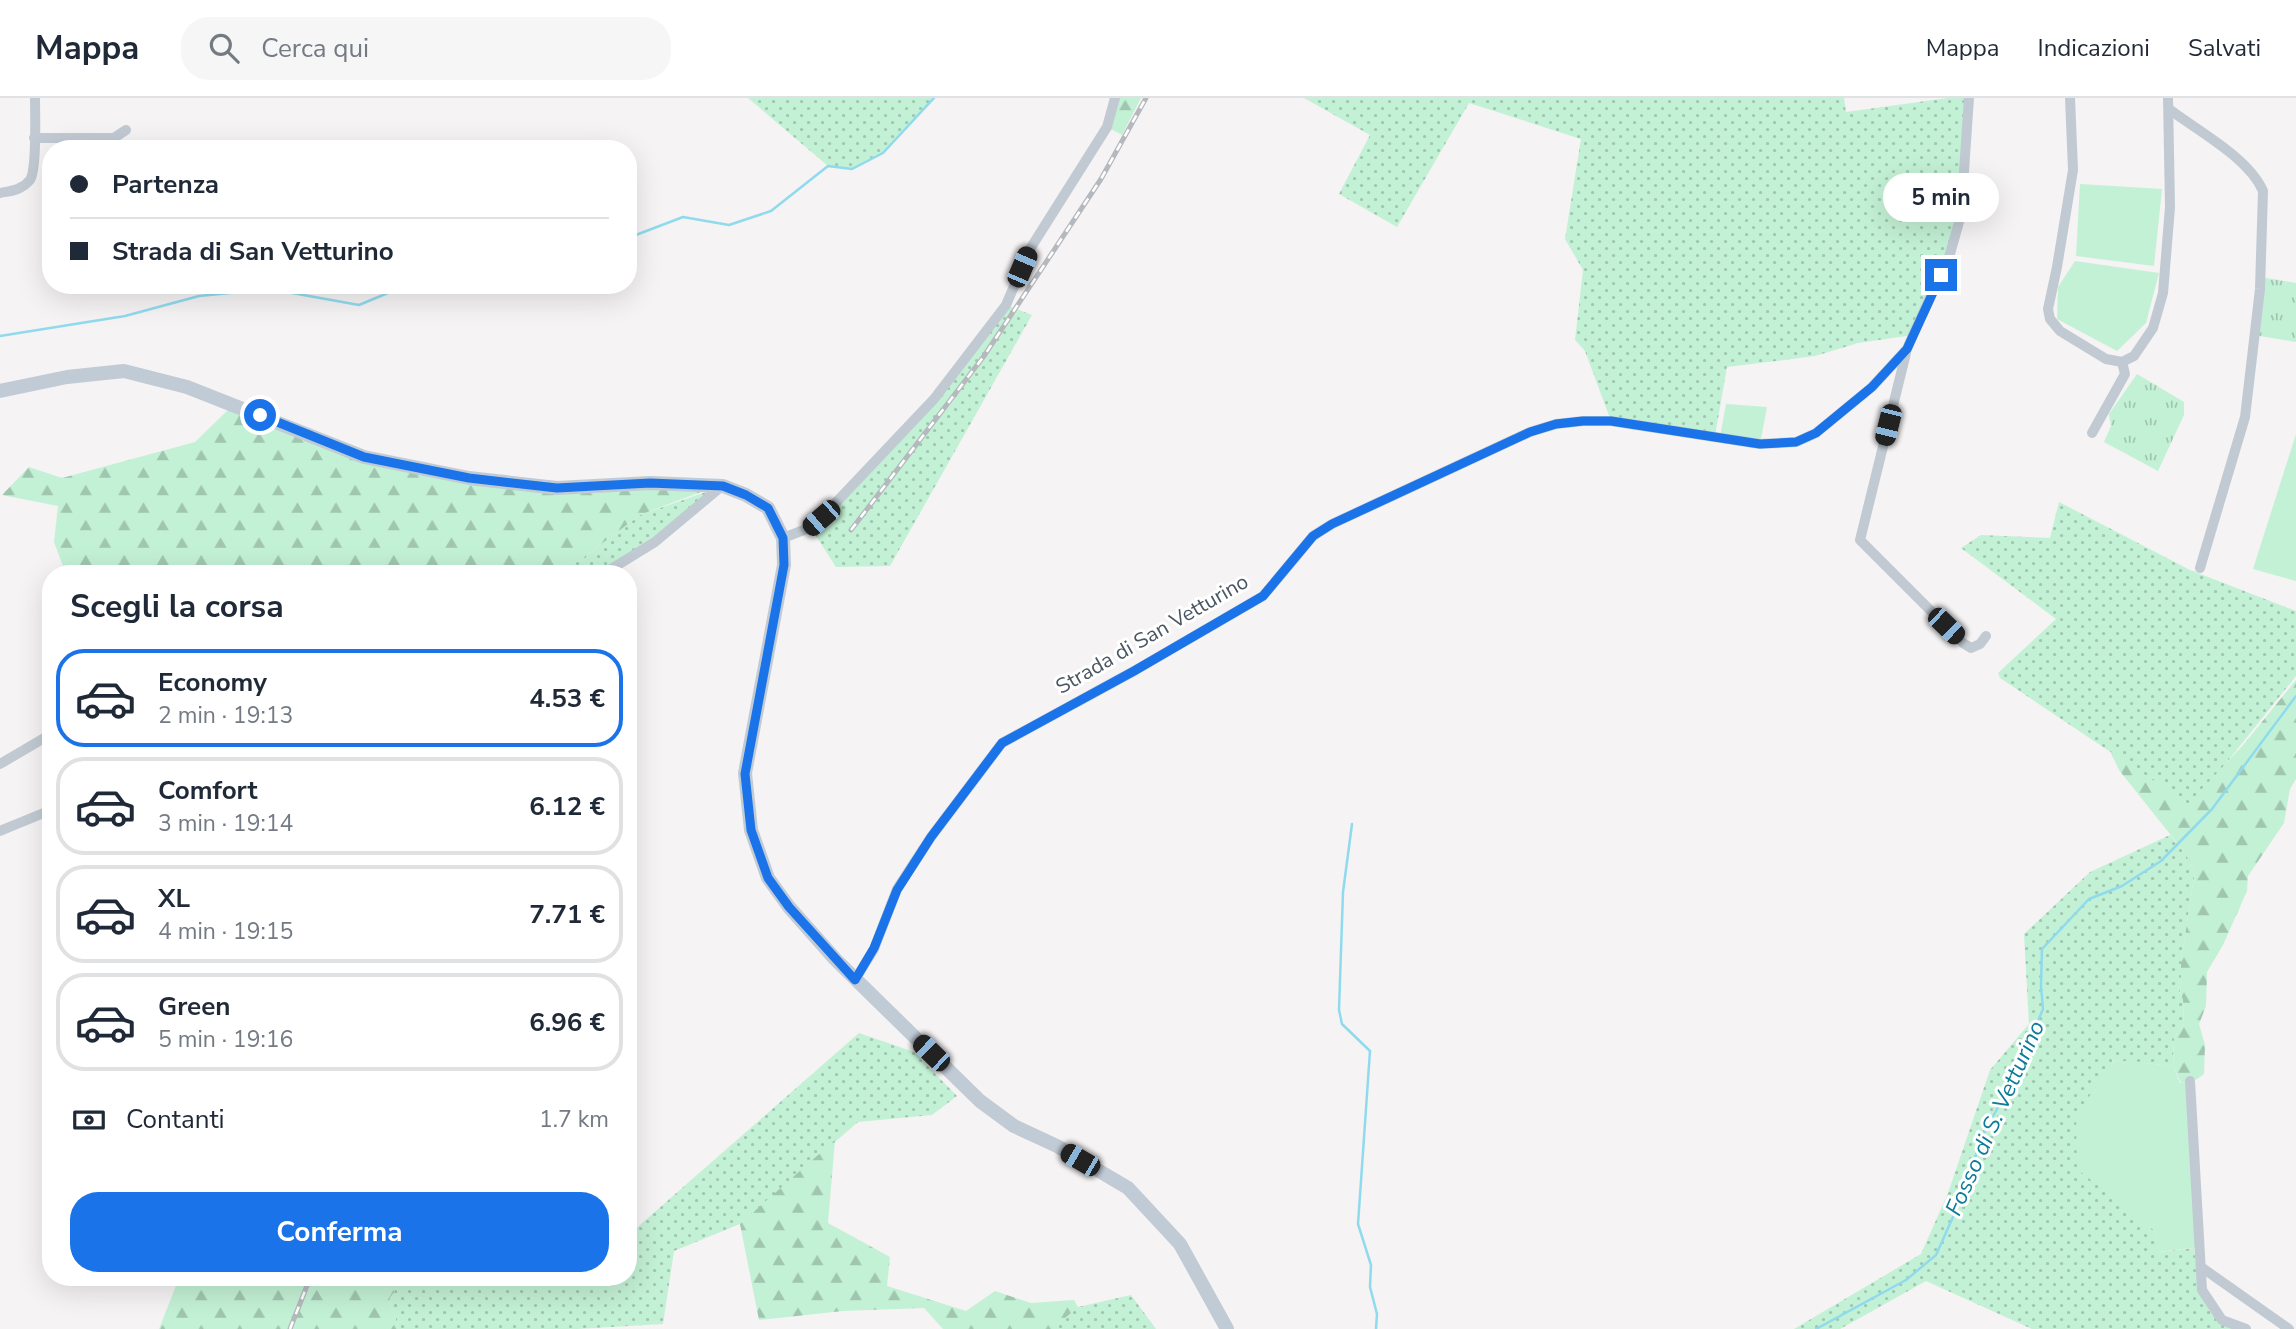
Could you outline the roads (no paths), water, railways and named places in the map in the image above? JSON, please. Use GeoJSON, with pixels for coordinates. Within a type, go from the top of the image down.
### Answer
{"type":"FeatureCollection","features":[{"type":"Feature","properties":{"kind":"street"},"geometry":{"type":"LineString","coordinates":[[0,193],[18,190],[31,179],[34,166],[35,98]]}},
{"type":"Feature","properties":{"kind":"street"},"geometry":{"type":"LineString","coordinates":[[783,538],[809,528],[827,512],[933,399],[971,354],[1006,305],[1030,248],[1107,127],[1115,98]]}},
{"type":"Feature","properties":{"kind":"street","name":"Strada di San Vetturino"},"geometry":{"type":"LineString","coordinates":[[855,980],[874,948],[897,890],[931,837],[1002,743],[1263,596],[1313,536],[1332,524],[1530,432],[1556,424],[1611,421],[1760,444],[1796,442],[1816,433],[1872,387],[1907,349],[1950,254],[1961,215],[1969,98]]}},
{"type":"Feature","properties":{"kind":"street"},"geometry":{"type":"LineString","coordinates":[[2070,98],[2073,170],[2048,309],[2050,319],[2060,331],[2106,359],[2122,362],[2134,356],[2153,328],[2164,293],[2170,207],[2168,104]]}},
{"type":"Feature","properties":{"kind":"street"},"geometry":{"type":"LineString","coordinates":[[2168,104],[2239,161],[2258,179],[2263,191],[2260,289],[2245,417],[2200,568]]}},
{"type":"Feature","properties":{"kind":"street"},"geometry":{"type":"LineString","coordinates":[[34,138],[114,138],[126,130]]}},
{"type":"Feature","properties":{"kind":"street"},"geometry":{"type":"LineString","coordinates":[[1907,349],[1860,540],[1963,643],[1971,648],[1980,645],[1986,636]]}},
{"type":"Feature","properties":{"kind":"street"},"geometry":{"type":"LineString","coordinates":[[2092,433],[2125,374],[2122,362]]}},
{"type":"Feature","properties":{"kind":"street"},"geometry":{"type":"LineString","coordinates":[[0,391],[66,377],[124,371],[187,387],[364,457],[469,478],[557,488],[650,483],[723,486],[768,508],[783,538],[784,565],[745,774],[751,830],[768,878],[789,907],[855,980],[980,1101],[1014,1126],[1057,1146],[1128,1188],[1180,1244],[1227,1329]]}},
{"type":"Feature","properties":{"kind":"street"},"geometry":{"type":"LineString","coordinates":[[618,565],[655,542],[723,486]]}},
{"type":"Feature","properties":{"kind":"street"},"geometry":{"type":"LineString","coordinates":[[0,764],[42,739]]}},
{"type":"Feature","properties":{"kind":"street"},"geometry":{"type":"LineString","coordinates":[[0,831],[42,814]]}},
{"type":"Feature","properties":{"kind":"street"},"geometry":{"type":"LineString","coordinates":[[2190,1081],[2202,1290],[2222,1320],[2246,1329]]}},
{"type":"Feature","properties":{"kind":"street"},"geometry":{"type":"LineString","coordinates":[[2201,1267],[2289,1329]]}},
{"type":"Feature","properties":{"kind":"waterway"},"geometry":{"type":"LineString","coordinates":[[637,235],[683,217],[729,225],[771,211],[828,166],[852,169],[883,153],[934,98]]}},
{"type":"Feature","properties":{"kind":"waterway"},"geometry":{"type":"LineString","coordinates":[[0,336],[125,316],[199,296],[219,294]]}},
{"type":"Feature","properties":{"kind":"waterway"},"geometry":{"type":"LineString","coordinates":[[298,294],[359,305],[385,294]]}},
{"type":"Feature","properties":{"kind":"waterway","name":"Fosso di S. Vetturino"},"geometry":{"type":"LineString","coordinates":[[1816,1329],[1906,1280],[1936,1255],[1957,1208],[1983,1135],[2016,1074],[2043,1009],[2042,949],[2089,899],[2122,886],[2161,861],[2212,809],[2296,696]]}},
{"type":"Feature","properties":{"kind":"waterway"},"geometry":{"type":"LineString","coordinates":[[1352,824],[1343,892],[1339,1010],[1342,1024],[1370,1051],[1358,1224],[1371,1265],[1370,1287],[1377,1314],[1376,1329]]}},
{"type":"Feature","properties":{"kind":"railway"},"geometry":{"type":"LineString","coordinates":[[851,530],[984,356],[1101,179],[1146,98]]}},
{"type":"Feature","properties":{"kind":"railway"},"geometry":{"type":"LineString","coordinates":[[290,1329],[307,1286]]}}]}
